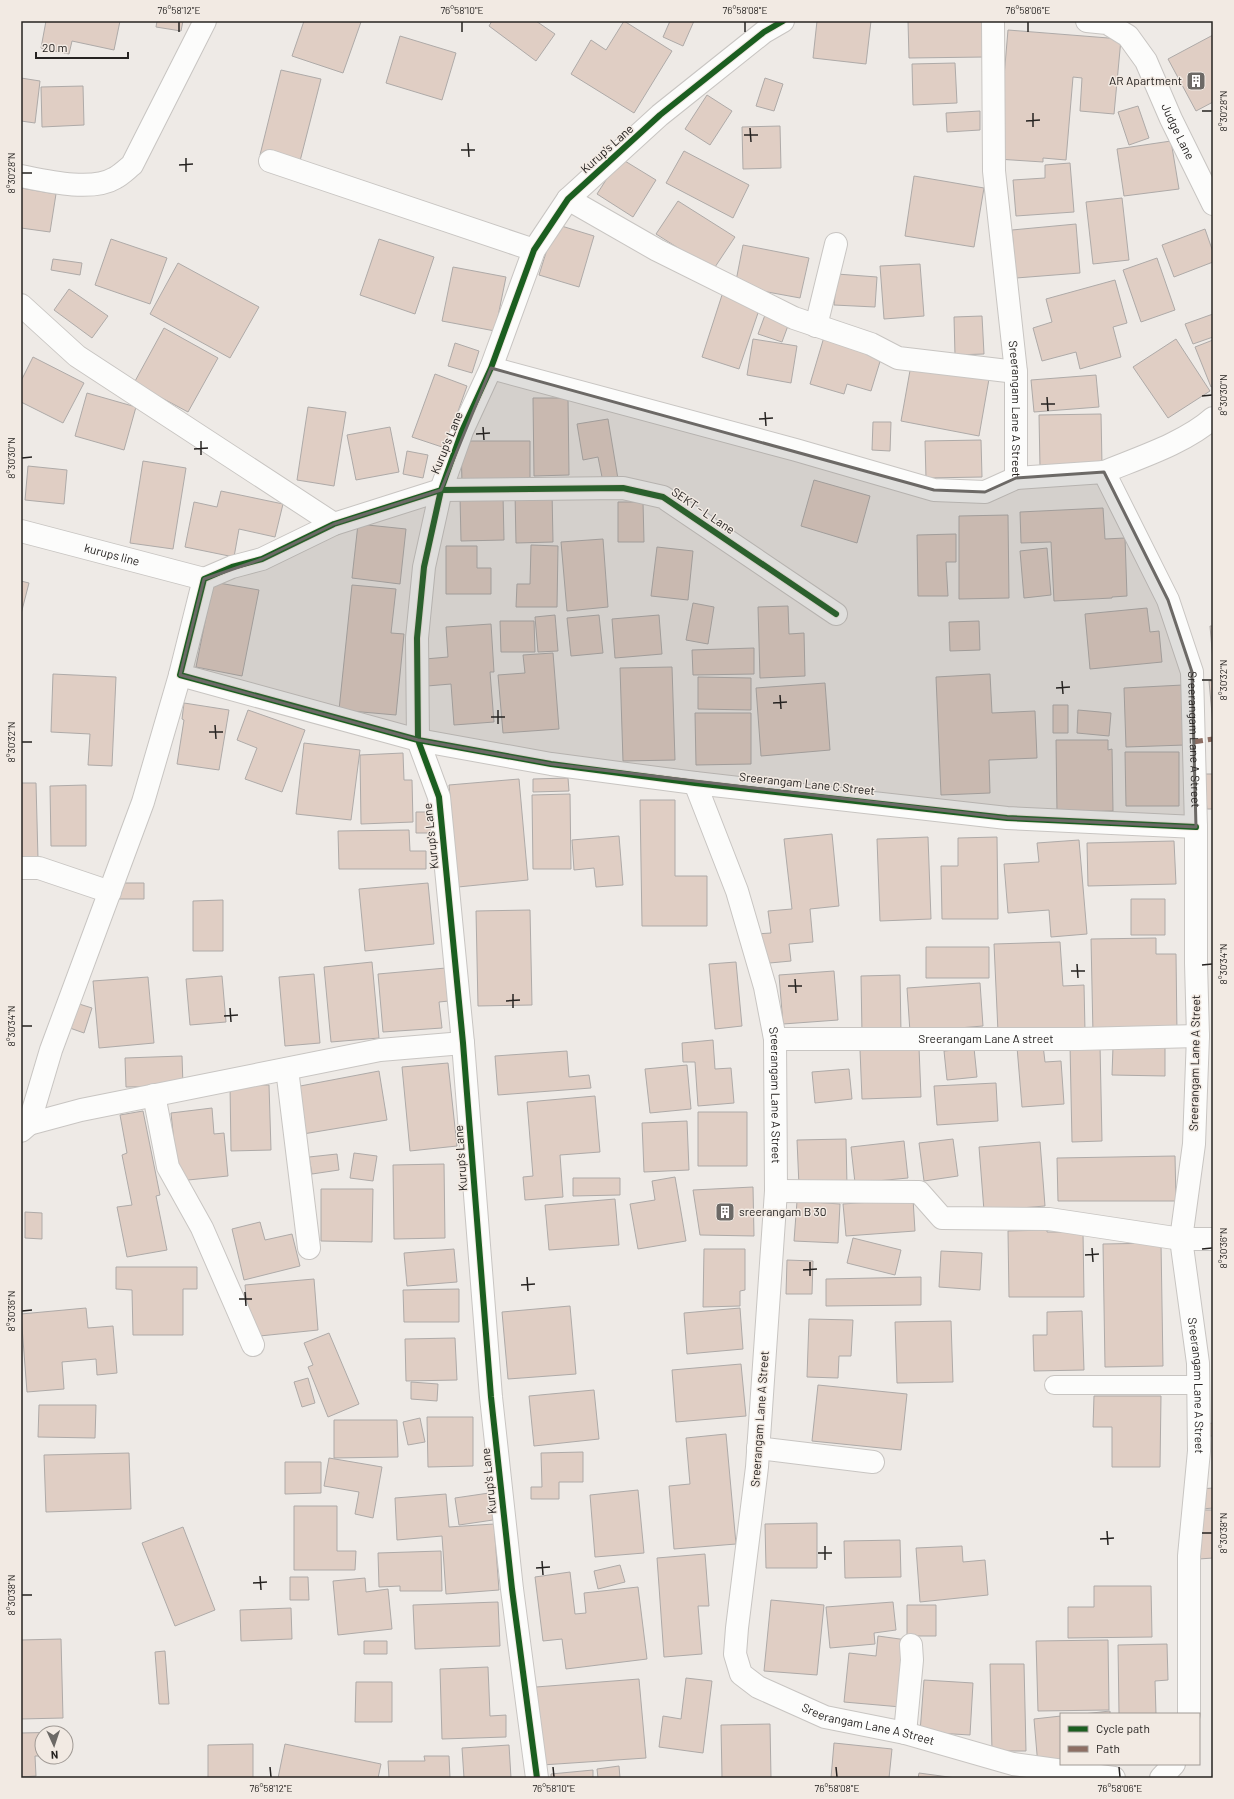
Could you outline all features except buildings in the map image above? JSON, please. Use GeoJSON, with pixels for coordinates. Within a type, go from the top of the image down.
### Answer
{"type":"FeatureCollection","features":[{"type":"Feature","properties":{"kind":"street"},"geometry":{"type":"LineString","coordinates":[[21,176],[60,184],[93,184],[114,179],[132,165],[205,21]]}},
{"type":"Feature","properties":{"kind":"street","name":"Kurup's Lane"},"geometry":{"type":"LineString","coordinates":[[537,1778],[512,1589],[491,1397],[463,1043],[439,797],[418,740],[417,638],[424,567],[441,490],[462,431],[491,368],[534,250],[568,198],[660,115],[764,32],[783,21]]}},
{"type":"Feature","properties":{"kind":"street","name":"Sreerangam Lane A Street"},"geometry":{"type":"LineString","coordinates":[[993,21],[994,171],[1016,372],[1016,478],[1104,472],[1168,600],[1192,672],[1196,827],[1204,873],[1194,1144],[1181,1239],[1198,1363],[1199,1451],[1189,1556],[1189,1713]]}},
{"type":"Feature","properties":{"kind":"street","name":"Judge Lane"},"geometry":{"type":"LineString","coordinates":[[1087,21],[1107,23],[1128,36],[1146,61],[1171,119],[1213,204]]}},
{"type":"Feature","properties":{"kind":"street"},"geometry":{"type":"LineString","coordinates":[[270,161],[534,250]]}},
{"type":"Feature","properties":{"kind":"street"},"geometry":{"type":"LineString","coordinates":[[568,198],[657,250],[794,318],[871,344],[898,358],[1016,372]]}},
{"type":"Feature","properties":{"kind":"street"},"geometry":{"type":"LineString","coordinates":[[816,326],[836,244]]}},
{"type":"Feature","properties":{"kind":"street"},"geometry":{"type":"LineString","coordinates":[[21,305],[77,356],[334,524]]}},
{"type":"Feature","properties":{"kind":"street"},"geometry":{"type":"LineString","coordinates":[[491,368],[796,450],[934,490],[985,492],[1016,478]]}},
{"type":"Feature","properties":{"kind":"street"},"geometry":{"type":"LineString","coordinates":[[1104,472],[1157,451],[1205,426],[1213,418]]}},
{"type":"Feature","properties":{"kind":"street","name":"SEKT - L Lane"},"geometry":{"type":"LineString","coordinates":[[204,578],[232,567],[262,558],[334,524],[441,490],[623,488],[663,497],[836,614]]}},
{"type":"Feature","properties":{"kind":"street","name":"kurups line"},"geometry":{"type":"LineString","coordinates":[[21,531],[204,578]]}},
{"type":"Feature","properties":{"kind":"street"},"geometry":{"type":"LineString","coordinates":[[25,1128],[51,1050],[143,802],[180,675],[204,578]]}},
{"type":"Feature","properties":{"kind":"street","name":"Sreerangam Lane C Street"},"geometry":{"type":"LineString","coordinates":[[180,675],[418,740],[551,764],[695,783],[1007,818],[1196,827]]}},
{"type":"Feature","properties":{"kind":"street","name":"Sreerangam Lane A Street"},"geometry":{"type":"LineString","coordinates":[[695,783],[737,891],[765,987],[775,1039],[776,1191],[758,1448],[737,1628],[736,1654],[741,1674],[758,1687],[825,1717],[905,1733],[1013,1764],[1114,1778]]}},
{"type":"Feature","properties":{"kind":"street"},"geometry":{"type":"LineString","coordinates":[[21,868],[39,868],[110,892]]}},
{"type":"Feature","properties":{"kind":"street","name":"Sreerangam Lane A street"},"geometry":{"type":"LineString","coordinates":[[775,1039],[1079,1039],[1198,1036]]}},
{"type":"Feature","properties":{"kind":"street"},"geometry":{"type":"LineString","coordinates":[[25,1128],[81,1110],[380,1050],[463,1043]]}},
{"type":"Feature","properties":{"kind":"street"},"geometry":{"type":"LineString","coordinates":[[288,1069],[309,1248]]}},
{"type":"Feature","properties":{"kind":"street"},"geometry":{"type":"LineString","coordinates":[[154,1095],[168,1168],[202,1228],[253,1345]]}},
{"type":"Feature","properties":{"kind":"street"},"geometry":{"type":"LineString","coordinates":[[776,1191],[919,1192],[942,1218],[1049,1219],[1181,1239],[1213,1239]]}},
{"type":"Feature","properties":{"kind":"street"},"geometry":{"type":"LineString","coordinates":[[758,1448],[873,1462]]}},
{"type":"Feature","properties":{"kind":"street"},"geometry":{"type":"LineString","coordinates":[[905,1733],[912,1660],[911,1645]]}},
{"type":"Feature","properties":{"kind":"street"},"geometry":{"type":"LineString","coordinates":[[1161,1778],[1173,1765]]}},
{"type":"Feature","properties":{"kind":"lane"},"geometry":{"type":"LineString","coordinates":[[1054,1385],[1198,1385]]}},
{"type":"Feature","properties":{"kind":"highlighted area"},"geometry":{"type":"Polygon","coordinates":[[[491,368],[934,490],[985,492],[1016,478],[1104,472],[1168,600],[1192,672],[1196,827],[1007,818],[551,764],[418,740],[180,675],[204,579],[262,559],[334,524],[441,490],[491,368]]]}},
{"type":"Feature","properties":{"kind":"marked path"},"geometry":{"type":"LineString","coordinates":[[1193,742],[1213,739]]}},
{"type":"Feature","properties":{"kind":"cycle path"},"geometry":{"type":"LineString","coordinates":[[537,1778],[512,1589],[491,1397],[463,1043],[439,797],[418,740],[417,638],[424,567],[441,490],[462,431],[491,368],[534,250],[568,199],[660,115],[764,32],[783,21]]}},
{"type":"Feature","properties":{"kind":"cycle path"},"geometry":{"type":"LineString","coordinates":[[836,614],[663,497],[623,488],[441,490],[334,524],[262,559],[232,567],[204,579],[180,675],[418,740],[551,764],[695,783],[1007,818],[1196,827]]}},
{"type":"Feature","properties":{"kind":"place","name":"AR Apartment"},"geometry":{"type":"Point","coordinates":[1196,81]}},
{"type":"Feature","properties":{"kind":"place","name":"sreerangam B 30"},"geometry":{"type":"Point","coordinates":[725,1212]}}]}
